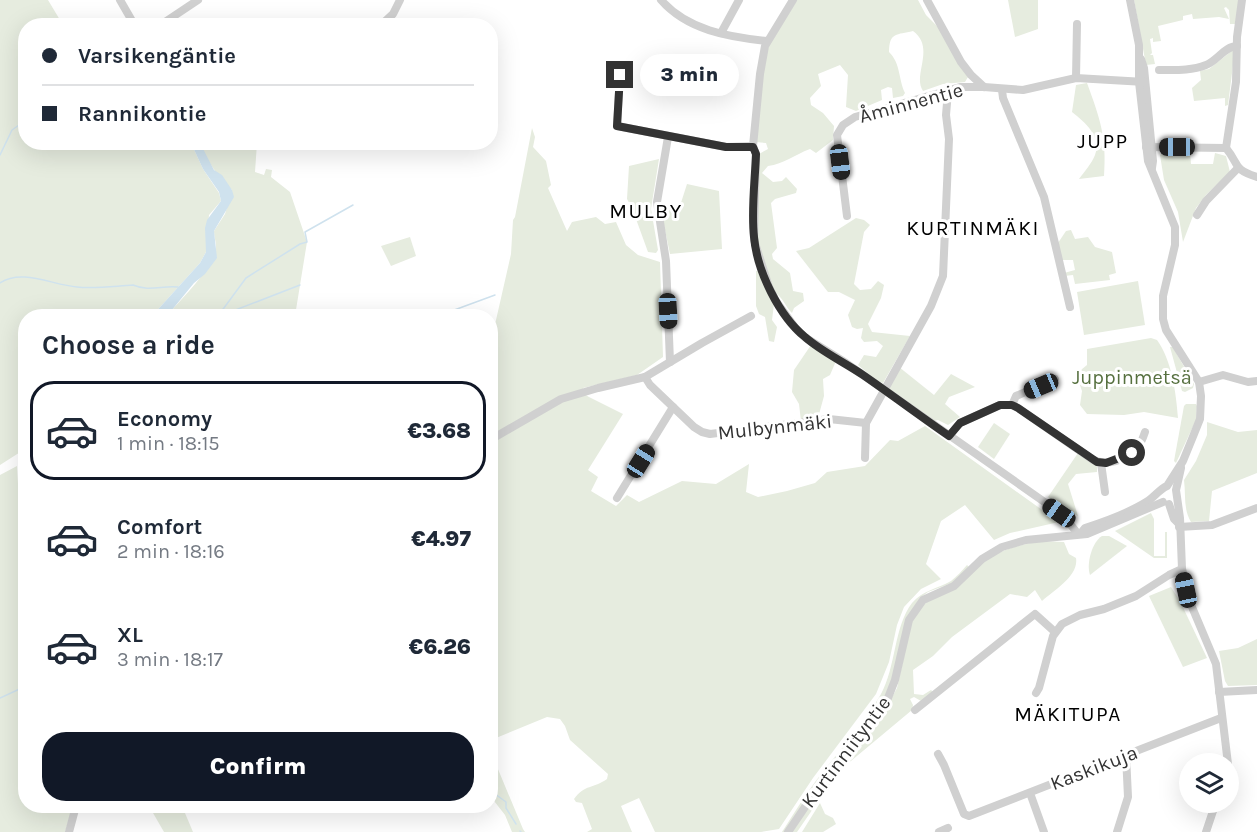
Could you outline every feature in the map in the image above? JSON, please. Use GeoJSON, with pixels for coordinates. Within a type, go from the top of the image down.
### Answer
{"type":"FeatureCollection","features":[{"type":"Feature","properties":{"kind":"street"},"geometry":{"type":"LineString","coordinates":[[120,0],[130,18]]}},
{"type":"Feature","properties":{"kind":"street"},"geometry":{"type":"LineString","coordinates":[[171,18],[198,0]]}},
{"type":"Feature","properties":{"kind":"street"},"geometry":{"type":"LineString","coordinates":[[389,18],[400,0]]}},
{"type":"Feature","properties":{"kind":"street"},"geometry":{"type":"LineString","coordinates":[[660,0],[672,13],[684,20],[744,39],[767,41]]}},
{"type":"Feature","properties":{"kind":"street"},"geometry":{"type":"LineString","coordinates":[[721,33],[739,0]]}},
{"type":"Feature","properties":{"kind":"street"},"geometry":{"type":"LineString","coordinates":[[793,0],[767,41],[760,74],[753,147],[756,154],[754,236],[763,271],[776,301],[797,330],[806,338],[1063,515],[1079,534]]}},
{"type":"Feature","properties":{"kind":"street"},"geometry":{"type":"LineString","coordinates":[[927,0],[961,62],[984,87]]}},
{"type":"Feature","properties":{"kind":"street"},"geometry":{"type":"LineString","coordinates":[[1130,0],[1140,57],[1149,147],[1148,161],[1174,227],[1175,245],[1163,296],[1163,319],[1166,330],[1199,382],[1202,400],[1200,419],[1183,461],[1176,490],[1180,518],[1182,570],[1192,607],[1214,657],[1226,753]]}},
{"type":"Feature","properties":{"kind":"street"},"geometry":{"type":"LineString","coordinates":[[1242,0],[1236,82],[1226,148],[1242,172],[1257,177]]}},
{"type":"Feature","properties":{"kind":"street"},"geometry":{"type":"LineString","coordinates":[[1076,78],[1077,24]]}},
{"type":"Feature","properties":{"kind":"street"},"geometry":{"type":"LineString","coordinates":[[1159,70],[1196,69],[1209,64],[1230,47],[1238,46]]}},
{"type":"Feature","properties":{"kind":"street"},"geometry":{"type":"LineString","coordinates":[[620,75],[617,126],[726,147],[753,147]]}},
{"type":"Feature","properties":{"kind":"street","name":"Åminnentie"},"geometry":{"type":"LineString","coordinates":[[847,216],[837,135],[843,125],[855,117],[960,87],[1002,90],[1031,89],[1076,78],[1142,82]]}},
{"type":"Feature","properties":{"kind":"street"},"geometry":{"type":"LineString","coordinates":[[1002,90],[1044,197],[1070,307]]}},
{"type":"Feature","properties":{"kind":"street"},"geometry":{"type":"LineString","coordinates":[[865,458],[866,423],[930,308],[943,276],[950,140],[946,115],[948,91]]}},
{"type":"Feature","properties":{"kind":"street"},"geometry":{"type":"LineString","coordinates":[[668,137],[657,202],[666,261],[670,362]]}},
{"type":"Feature","properties":{"kind":"street"},"geometry":{"type":"LineString","coordinates":[[1149,147],[1226,148]]}},
{"type":"Feature","properties":{"kind":"street"},"geometry":{"type":"LineString","coordinates":[[1197,215],[1206,201],[1238,168]]}},
{"type":"Feature","properties":{"kind":"street"},"geometry":{"type":"LineString","coordinates":[[498,435],[561,399],[645,377],[751,316]]}},
{"type":"Feature","properties":{"kind":"street"},"geometry":{"type":"LineString","coordinates":[[1199,382],[1223,375],[1248,382],[1257,381]]}},
{"type":"Feature","properties":{"kind":"street","name":"Mulbynmäki"},"geometry":{"type":"LineString","coordinates":[[645,377],[650,385],[694,427],[710,434],[829,419],[866,423]]}},
{"type":"Feature","properties":{"kind":"street"},"geometry":{"type":"LineString","coordinates":[[1012,405],[1016,396],[1055,379]]}},
{"type":"Feature","properties":{"kind":"street"},"geometry":{"type":"LineString","coordinates":[[949,436],[960,423],[1000,405],[1012,405],[1093,460],[1101,463],[1116,460],[1135,451],[1145,432]]}},
{"type":"Feature","properties":{"kind":"street"},"geometry":{"type":"LineString","coordinates":[[617,498],[674,407]]}},
{"type":"Feature","properties":{"kind":"street"},"geometry":{"type":"LineString","coordinates":[[1179,526],[1160,493],[1183,461]]}},
{"type":"Feature","properties":{"kind":"street"},"geometry":{"type":"LineString","coordinates":[[1101,463],[1105,492]]}},
{"type":"Feature","properties":{"kind":"street"},"geometry":{"type":"LineString","coordinates":[[1167,486],[1172,486],[1176,490]]}},
{"type":"Feature","properties":{"kind":"street","name":"Kurtinniityntie"},"geometry":{"type":"LineString","coordinates":[[1079,534],[1085,528],[1133,509],[1160,493]]}},
{"type":"Feature","properties":{"kind":"street"},"geometry":{"type":"LineString","coordinates":[[1166,503],[1177,499]]}},
{"type":"Feature","properties":{"kind":"street","name":"Kurtinniityntie"},"geometry":{"type":"LineString","coordinates":[[788,832],[824,779],[888,698],[895,680],[909,620],[923,600],[954,586],[982,559],[1002,547],[1026,540],[1090,533],[1166,503]]}},
{"type":"Feature","properties":{"kind":"street"},"geometry":{"type":"LineString","coordinates":[[1179,526],[1212,525],[1257,508]]}},
{"type":"Feature","properties":{"kind":"street"},"geometry":{"type":"LineString","coordinates":[[1037,689],[1055,632],[1068,620],[1112,607],[1182,570]]}},
{"type":"Feature","properties":{"kind":"street"},"geometry":{"type":"LineString","coordinates":[[915,710],[1035,614],[1055,632]]}},
{"type":"Feature","properties":{"kind":"street"},"geometry":{"type":"LineString","coordinates":[[1219,692],[1257,690]]}},
{"type":"Feature","properties":{"kind":"street","name":"Kaskikuja"},"geometry":{"type":"LineString","coordinates":[[938,754],[945,765],[964,814],[967,815],[1030,793],[1221,718]]}},
{"type":"Feature","properties":{"kind":"street"},"geometry":{"type":"LineString","coordinates":[[1118,832],[1128,797],[1126,755]]}},
{"type":"Feature","properties":{"kind":"street"},"geometry":{"type":"LineString","coordinates":[[1030,793],[1044,832]]}},
{"type":"Feature","properties":{"kind":"street"},"geometry":{"type":"LineString","coordinates":[[69,832],[74,813]]}},
{"type":"Feature","properties":{"kind":"street"},"geometry":{"type":"LineString","coordinates":[[1206,832],[1212,813]]}},
{"type":"Feature","properties":{"kind":"street"},"geometry":{"type":"LineString","coordinates":[[939,832],[948,828]]}},
{"type":"Feature","properties":{"kind":"green space"},"geometry":{"type":"Polygon","coordinates":[[[0,0],[48,0],[59,18],[18,18],[18,150],[194,150],[203,169],[219,193],[221,201],[209,215],[206,252],[200,263],[158,309],[18,309],[18,453],[0,465],[0,0]]]}},
{"type":"Feature","properties":{"kind":"green space"},"geometry":{"type":"Polygon","coordinates":[[[797,0],[918,0],[926,15],[940,29],[968,77],[965,82],[943,84],[923,91],[920,77],[923,45],[913,31],[898,34],[892,38],[889,46],[889,52],[896,61],[905,93],[903,96],[893,98],[892,88],[888,87],[881,90],[882,100],[856,111],[846,107],[848,75],[840,65],[818,74],[821,86],[810,98],[811,105],[823,113],[834,126],[833,140],[816,153],[810,149],[768,166],[762,173],[773,182],[782,181],[786,177],[797,189],[796,193],[775,199],[771,203],[777,248],[772,254],[773,259],[790,273],[793,291],[803,293],[804,301],[794,308],[792,313],[775,293],[757,242],[759,154],[768,149],[766,143],[755,142],[765,52],[797,0]]]}},
{"type":"Feature","properties":{"kind":"green space"},"geometry":{"type":"Polygon","coordinates":[[[1008,0],[1038,0],[1038,29],[1015,37],[1008,0]]]}},
{"type":"Feature","properties":{"kind":"green space"},"geometry":{"type":"Polygon","coordinates":[[[1134,0],[1239,0],[1236,24],[1230,24],[1229,10],[1226,7],[1224,8],[1229,19],[1219,17],[1193,19],[1192,14],[1183,16],[1183,20],[1158,26],[1161,41],[1153,42],[1153,38],[1150,39],[1152,53],[1150,55],[1153,55],[1155,64],[1146,65],[1134,0]]]}},
{"type":"Feature","properties":{"kind":"green space"},"geometry":{"type":"Polygon","coordinates":[[[1233,50],[1228,105],[1225,106],[1225,98],[1194,101],[1192,88],[1201,80],[1200,71],[1209,69],[1233,50]]]}},
{"type":"Feature","properties":{"kind":"green space"},"geometry":{"type":"Polygon","coordinates":[[[1087,83],[1102,128],[1104,176],[1079,179],[1092,161],[1097,148],[1091,130],[1072,112],[1076,85],[1087,83]]]}},
{"type":"Feature","properties":{"kind":"green space"},"geometry":{"type":"Polygon","coordinates":[[[532,128],[535,137],[533,147],[546,161],[551,185],[548,188],[567,231],[572,222],[596,217],[605,224],[616,222],[626,245],[638,255],[660,262],[663,357],[637,375],[583,388],[584,394],[623,414],[588,470],[598,477],[591,491],[616,506],[627,495],[639,502],[682,481],[716,484],[749,464],[746,492],[758,497],[787,491],[815,483],[827,472],[865,466],[890,440],[898,441],[925,426],[1059,522],[1010,533],[994,540],[965,505],[941,521],[926,564],[941,579],[921,589],[904,607],[897,625],[889,662],[876,694],[813,778],[779,829],[761,832],[655,832],[639,798],[621,806],[632,832],[587,832],[592,829],[582,803],[574,799],[582,791],[607,779],[608,774],[570,740],[560,719],[547,717],[498,737],[498,311],[511,254],[515,217],[532,128]]]}},
{"type":"Feature","properties":{"kind":"green space"},"geometry":{"type":"Polygon","coordinates":[[[203,150],[257,150],[255,172],[264,175],[266,169],[272,170],[271,177],[290,192],[307,242],[296,309],[173,309],[204,273],[215,254],[214,231],[225,214],[232,190],[222,180],[203,150]]]}},
{"type":"Feature","properties":{"kind":"green space"},"geometry":{"type":"Polygon","coordinates":[[[1164,152],[1190,152],[1191,164],[1213,164],[1215,153],[1226,156],[1230,172],[1196,208],[1183,242],[1178,212],[1164,180],[1160,155],[1164,152]]]}},
{"type":"Feature","properties":{"kind":"green space"},"geometry":{"type":"Polygon","coordinates":[[[659,159],[651,209],[658,250],[656,253],[648,252],[627,199],[629,166],[659,159]]]}},
{"type":"Feature","properties":{"kind":"green space"},"geometry":{"type":"Polygon","coordinates":[[[687,184],[719,191],[722,249],[670,254],[660,206],[679,209],[687,184]]]}},
{"type":"Feature","properties":{"kind":"green space"},"geometry":{"type":"Polygon","coordinates":[[[856,218],[870,225],[864,232],[854,284],[860,290],[871,289],[878,281],[884,285],[881,298],[868,324],[872,332],[910,336],[883,383],[858,365],[864,355],[876,357],[883,346],[877,341],[864,342],[861,338],[863,328],[852,327],[848,315],[855,300],[839,292],[828,292],[796,251],[809,248],[856,218]]]}},
{"type":"Feature","properties":{"kind":"green space"},"geometry":{"type":"Polygon","coordinates":[[[1071,230],[1075,239],[1088,237],[1095,247],[1112,252],[1116,273],[1109,275],[1110,280],[1075,284],[1073,275],[1064,276],[1064,273],[1075,270],[1073,260],[1061,260],[1058,243],[1066,231],[1071,230]]]}},
{"type":"Feature","properties":{"kind":"green space"},"geometry":{"type":"Polygon","coordinates":[[[410,237],[416,256],[391,266],[381,246],[410,237]]]}},
{"type":"Feature","properties":{"kind":"green space"},"geometry":{"type":"Polygon","coordinates":[[[756,271],[760,271],[774,304],[772,320],[777,327],[774,342],[769,341],[765,317],[759,314],[756,306],[756,271]]]}},
{"type":"Feature","properties":{"kind":"green space"},"geometry":{"type":"Polygon","coordinates":[[[1138,281],[1145,325],[1084,335],[1077,292],[1138,281]]]}},
{"type":"Feature","properties":{"kind":"green space","name":"Juppinmetsä"},"geometry":{"type":"Polygon","coordinates":[[[1151,338],[1157,340],[1170,367],[1178,418],[1144,412],[1124,415],[1087,414],[1080,405],[1082,391],[1076,374],[1087,365],[1087,349],[1151,338]]]}},
{"type":"Feature","properties":{"kind":"green space"},"geometry":{"type":"Polygon","coordinates":[[[811,345],[836,361],[830,375],[823,379],[824,396],[818,418],[801,421],[799,404],[792,392],[794,370],[811,345]]]}},
{"type":"Feature","properties":{"kind":"green space"},"geometry":{"type":"Polygon","coordinates":[[[1170,347],[1173,347],[1194,384],[1193,388],[1185,392],[1182,391],[1170,347]]]}},
{"type":"Feature","properties":{"kind":"green space"},"geometry":{"type":"Polygon","coordinates":[[[899,367],[934,395],[951,374],[975,387],[949,397],[945,404],[960,417],[948,425],[938,420],[933,421],[889,389],[899,367]]]}},
{"type":"Feature","properties":{"kind":"green space"},"geometry":{"type":"Polygon","coordinates":[[[1186,404],[1196,404],[1196,420],[1176,463],[1174,461],[1186,404]]]}},
{"type":"Feature","properties":{"kind":"green space"},"geometry":{"type":"Polygon","coordinates":[[[1207,422],[1238,432],[1257,430],[1257,473],[1212,491],[1209,521],[1191,522],[1186,507],[1184,480],[1196,461],[1207,435],[1207,422]]]}},
{"type":"Feature","properties":{"kind":"green space"},"geometry":{"type":"Polygon","coordinates":[[[994,423],[1010,434],[994,459],[978,447],[994,423]]]}},
{"type":"Feature","properties":{"kind":"green space"},"geometry":{"type":"Polygon","coordinates":[[[1078,453],[1097,465],[1097,472],[1076,474],[1068,484],[1078,516],[1048,497],[1078,453]]]}},
{"type":"Feature","properties":{"kind":"green space"},"geometry":{"type":"Polygon","coordinates":[[[17,466],[18,813],[71,813],[65,832],[0,832],[0,475],[17,466]]]}},
{"type":"Feature","properties":{"kind":"green space"},"geometry":{"type":"Polygon","coordinates":[[[1151,513],[1154,519],[1154,556],[1165,556],[1165,532],[1167,532],[1167,558],[1154,558],[1115,531],[1151,513]]]}},
{"type":"Feature","properties":{"kind":"green space"},"geometry":{"type":"Polygon","coordinates":[[[1102,536],[1109,536],[1127,546],[1090,575],[1091,554],[1095,543],[1102,536]]]}},
{"type":"Feature","properties":{"kind":"green space"},"geometry":{"type":"Polygon","coordinates":[[[1041,541],[1064,542],[1069,554],[1076,558],[1076,565],[1070,577],[1042,601],[1035,590],[1027,597],[1010,594],[952,637],[933,656],[913,670],[914,694],[923,695],[931,690],[933,692],[921,701],[914,697],[910,699],[913,705],[912,710],[839,771],[797,832],[792,832],[825,783],[889,703],[897,688],[912,620],[917,612],[927,602],[956,588],[990,558],[1018,546],[1041,541]]]}},
{"type":"Feature","properties":{"kind":"green space"},"geometry":{"type":"Polygon","coordinates":[[[967,565],[969,567],[952,583],[928,592],[920,598],[907,618],[889,691],[782,832],[811,788],[858,728],[881,694],[890,672],[902,623],[912,603],[925,592],[951,581],[967,565]]]}},
{"type":"Feature","properties":{"kind":"green space"},"geometry":{"type":"Polygon","coordinates":[[[1171,587],[1207,658],[1183,667],[1149,596],[1171,587]]]}},
{"type":"Feature","properties":{"kind":"green space"},"geometry":{"type":"Polygon","coordinates":[[[1257,639],[1257,685],[1228,686],[1219,651],[1238,648],[1257,639]]]}},
{"type":"Feature","properties":{"kind":"green space"},"geometry":{"type":"Polygon","coordinates":[[[498,769],[525,832],[512,832],[505,815],[498,806],[498,769]]]}},
{"type":"Feature","properties":{"kind":"green space"},"geometry":{"type":"Polygon","coordinates":[[[820,803],[825,814],[833,818],[836,824],[823,832],[802,832],[820,803]]]}},
{"type":"Feature","properties":{"kind":"green space"},"geometry":{"type":"Polygon","coordinates":[[[153,813],[185,813],[193,832],[164,832],[153,813]]]}},
{"type":"Feature","properties":{"kind":"water"},"geometry":{"type":"Polygon","coordinates":[[[194,150],[204,150],[214,170],[222,175],[234,197],[214,231],[217,258],[173,309],[158,309],[200,263],[206,252],[207,220],[221,201],[219,192],[203,169],[194,150]]]}},
{"type":"Feature","properties":{"kind":"waterway"},"geometry":{"type":"LineString","coordinates":[[0,155],[12,130],[18,126]]}},
{"type":"Feature","properties":{"kind":"waterway"},"geometry":{"type":"LineString","coordinates":[[223,309],[246,278],[300,244],[307,242],[305,232],[353,205]]}},
{"type":"Feature","properties":{"kind":"waterway"},"geometry":{"type":"LineString","coordinates":[[0,283],[9,279],[27,277],[84,288],[133,285],[145,288],[178,287]]}},
{"type":"Feature","properties":{"kind":"waterway"},"geometry":{"type":"LineString","coordinates":[[238,309],[300,285]]}},
{"type":"Feature","properties":{"kind":"waterway"},"geometry":{"type":"LineString","coordinates":[[457,309],[495,295]]}},
{"type":"Feature","properties":{"kind":"waterway"},"geometry":{"type":"LineString","coordinates":[[0,698],[18,690]]}},
{"type":"Feature","properties":{"kind":"waterway"},"geometry":{"type":"LineString","coordinates":[[498,796],[506,802],[506,808],[516,824]]}},
{"type":"Feature","properties":{"kind":"district","name":"JUPP"},"geometry":{"type":"Point","coordinates":[1103,141]}},
{"type":"Feature","properties":{"kind":"district","name":"MULBY"},"geometry":{"type":"Point","coordinates":[646,211]}},
{"type":"Feature","properties":{"kind":"district","name":"KURTINMÄKI"},"geometry":{"type":"Point","coordinates":[973,228]}},
{"type":"Feature","properties":{"kind":"district","name":"MÄKITUPA"},"geometry":{"type":"Point","coordinates":[1068,714]}},
{"type":"Feature","properties":{"kind":"route"},"geometry":{"type":"LineString","coordinates":[[620,75],[617,126],[726,147],[753,147],[756,154],[754,236],[763,271],[776,301],[787,318],[806,338],[846,363],[949,436],[960,423],[1007,404],[1018,408],[1097,462],[1106,463],[1132,453]]}}]}
